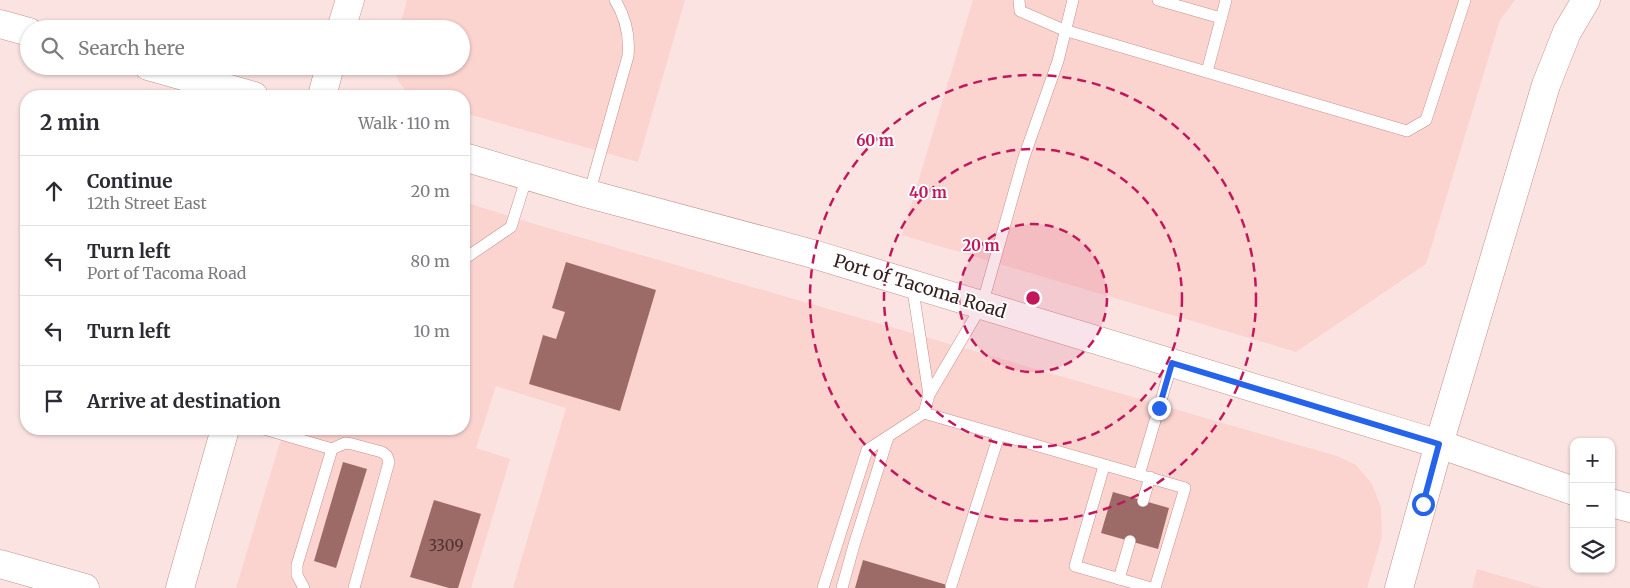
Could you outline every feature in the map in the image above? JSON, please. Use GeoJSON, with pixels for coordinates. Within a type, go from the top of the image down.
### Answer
{"type":"FeatureCollection","features":[{"type":"Feature","properties":{"kind":"main road"},"geometry":{"type":"LineString","coordinates":[[344,20],[350,0]]}},
{"type":"Feature","properties":{"kind":"main road"},"geometry":{"type":"LineString","coordinates":[[1399,588],[1439,444],[1546,85],[1556,56],[1586,0]]}},
{"type":"Feature","properties":{"kind":"main road"},"geometry":{"type":"LineString","coordinates":[[0,24],[20,30]]}},
{"type":"Feature","properties":{"kind":"main road"},"geometry":{"type":"LineString","coordinates":[[180,75],[233,90]]}},
{"type":"Feature","properties":{"kind":"main road"},"geometry":{"type":"LineString","coordinates":[[324,90],[328,75]]}},
{"type":"Feature","properties":{"kind":"main road","name":"Port of Tacoma Road"},"geometry":{"type":"LineString","coordinates":[[470,159],[589,194],[813,254],[1439,444],[1570,490]]}},
{"type":"Feature","properties":{"kind":"main road"},"geometry":{"type":"LineString","coordinates":[[180,588],[223,435]]}},
{"type":"Feature","properties":{"kind":"main road"},"geometry":{"type":"LineString","coordinates":[[1615,504],[1630,508]]}},
{"type":"Feature","properties":{"kind":"main road"},"geometry":{"type":"LineString","coordinates":[[0,564],[42,588]]}},
{"type":"Feature","properties":{"kind":"main road"},"geometry":{"type":"LineString","coordinates":[[0,564],[85,588]]}},
{"type":"Feature","properties":{"kind":"lane"},"geometry":{"type":"LineString","coordinates":[[589,194],[628,56],[629,45],[626,24],[624,15],[616,0]]}},
{"type":"Feature","properties":{"kind":"lane"},"geometry":{"type":"LineString","coordinates":[[1019,0],[1020,11],[1064,30],[1407,131],[1426,120],[1465,0]]}},
{"type":"Feature","properties":{"kind":"lane"},"geometry":{"type":"LineString","coordinates":[[823,588],[867,450],[924,413],[929,396],[982,305],[1024,157],[1058,60],[1073,0]]}},
{"type":"Feature","properties":{"kind":"lane"},"geometry":{"type":"LineString","coordinates":[[1158,0],[1221,18]]}},
{"type":"Feature","properties":{"kind":"lane"},"geometry":{"type":"LineString","coordinates":[[1207,72],[1226,0]]}},
{"type":"Feature","properties":{"kind":"lane"},"geometry":{"type":"LineString","coordinates":[[470,255],[512,227],[526,176]]}},
{"type":"Feature","properties":{"kind":"lane"},"geometry":{"type":"LineString","coordinates":[[912,284],[929,396]]}},
{"type":"Feature","properties":{"kind":"lane"},"geometry":{"type":"LineString","coordinates":[[1143,501],[1145,476],[1172,363]]}},
{"type":"Feature","properties":{"kind":"lane"},"geometry":{"type":"LineString","coordinates":[[924,413],[1185,488],[1153,588],[1075,566],[1104,466]]}},
{"type":"Feature","properties":{"kind":"lane"},"geometry":{"type":"LineString","coordinates":[[284,435],[332,449],[345,443],[352,444],[382,452],[387,456],[389,462],[354,588]]}},
{"type":"Feature","properties":{"kind":"lane"},"geometry":{"type":"LineString","coordinates":[[951,586],[999,435]]}},
{"type":"Feature","properties":{"kind":"lane"},"geometry":{"type":"LineString","coordinates":[[842,588],[888,437]]}},
{"type":"Feature","properties":{"kind":"lane"},"geometry":{"type":"LineString","coordinates":[[304,588],[297,576],[297,565],[332,449]]}},
{"type":"Feature","properties":{"kind":"lane"},"geometry":{"type":"LineString","coordinates":[[1119,579],[1130,542]]}},
{"type":"Feature","properties":{"kind":"shaded area"},"geometry":{"type":"Polygon","coordinates":[[[407,0],[685,0],[638,162],[470,115],[470,90],[405,90],[396,75],[470,75],[470,20],[401,20],[407,0]]]}},
{"type":"Feature","properties":{"kind":"shaded area"},"geometry":{"type":"Polygon","coordinates":[[[973,0],[1515,0],[1500,20],[1426,264],[1296,352],[902,235],[973,0]]]}},
{"type":"Feature","properties":{"kind":"shaded area"},"geometry":{"type":"Polygon","coordinates":[[[470,204],[1337,456],[1356,465],[1372,484],[1381,507],[1382,537],[1367,588],[513,588],[566,408],[496,386],[476,448],[510,459],[471,588],[236,588],[282,435],[470,435],[470,204]]]}},
{"type":"Feature","properties":{"kind":"shaded area"},"geometry":{"type":"Polygon","coordinates":[[[1477,569],[1542,588],[1472,588],[1477,569]]]}},
{"type":"Feature","properties":{"kind":"building"},"geometry":{"type":"Polygon","coordinates":[[[566,262],[656,290],[620,411],[529,384],[543,335],[556,339],[565,312],[552,308],[566,262]]]}},
{"type":"Feature","properties":{"kind":"building"},"geometry":{"type":"Polygon","coordinates":[[[343,462],[367,469],[336,568],[314,561],[343,462]]]}},
{"type":"Feature","properties":{"kind":"building"},"geometry":{"type":"Polygon","coordinates":[[[1113,492],[1169,508],[1158,549],[1101,533],[1113,492]]]}},
{"type":"Feature","properties":{"kind":"building"},"geometry":{"type":"Polygon","coordinates":[[[434,500],[481,514],[458,588],[449,588],[410,577],[434,500]]]}},
{"type":"Feature","properties":{"kind":"building"},"geometry":{"type":"Polygon","coordinates":[[[863,560],[957,588],[855,588],[863,560]]]}},
{"type":"Feature","properties":{"kind":"route"},"geometry":{"type":"LineString","coordinates":[[1159,408],[1172,363],[1439,444],[1423,504]]}}]}
